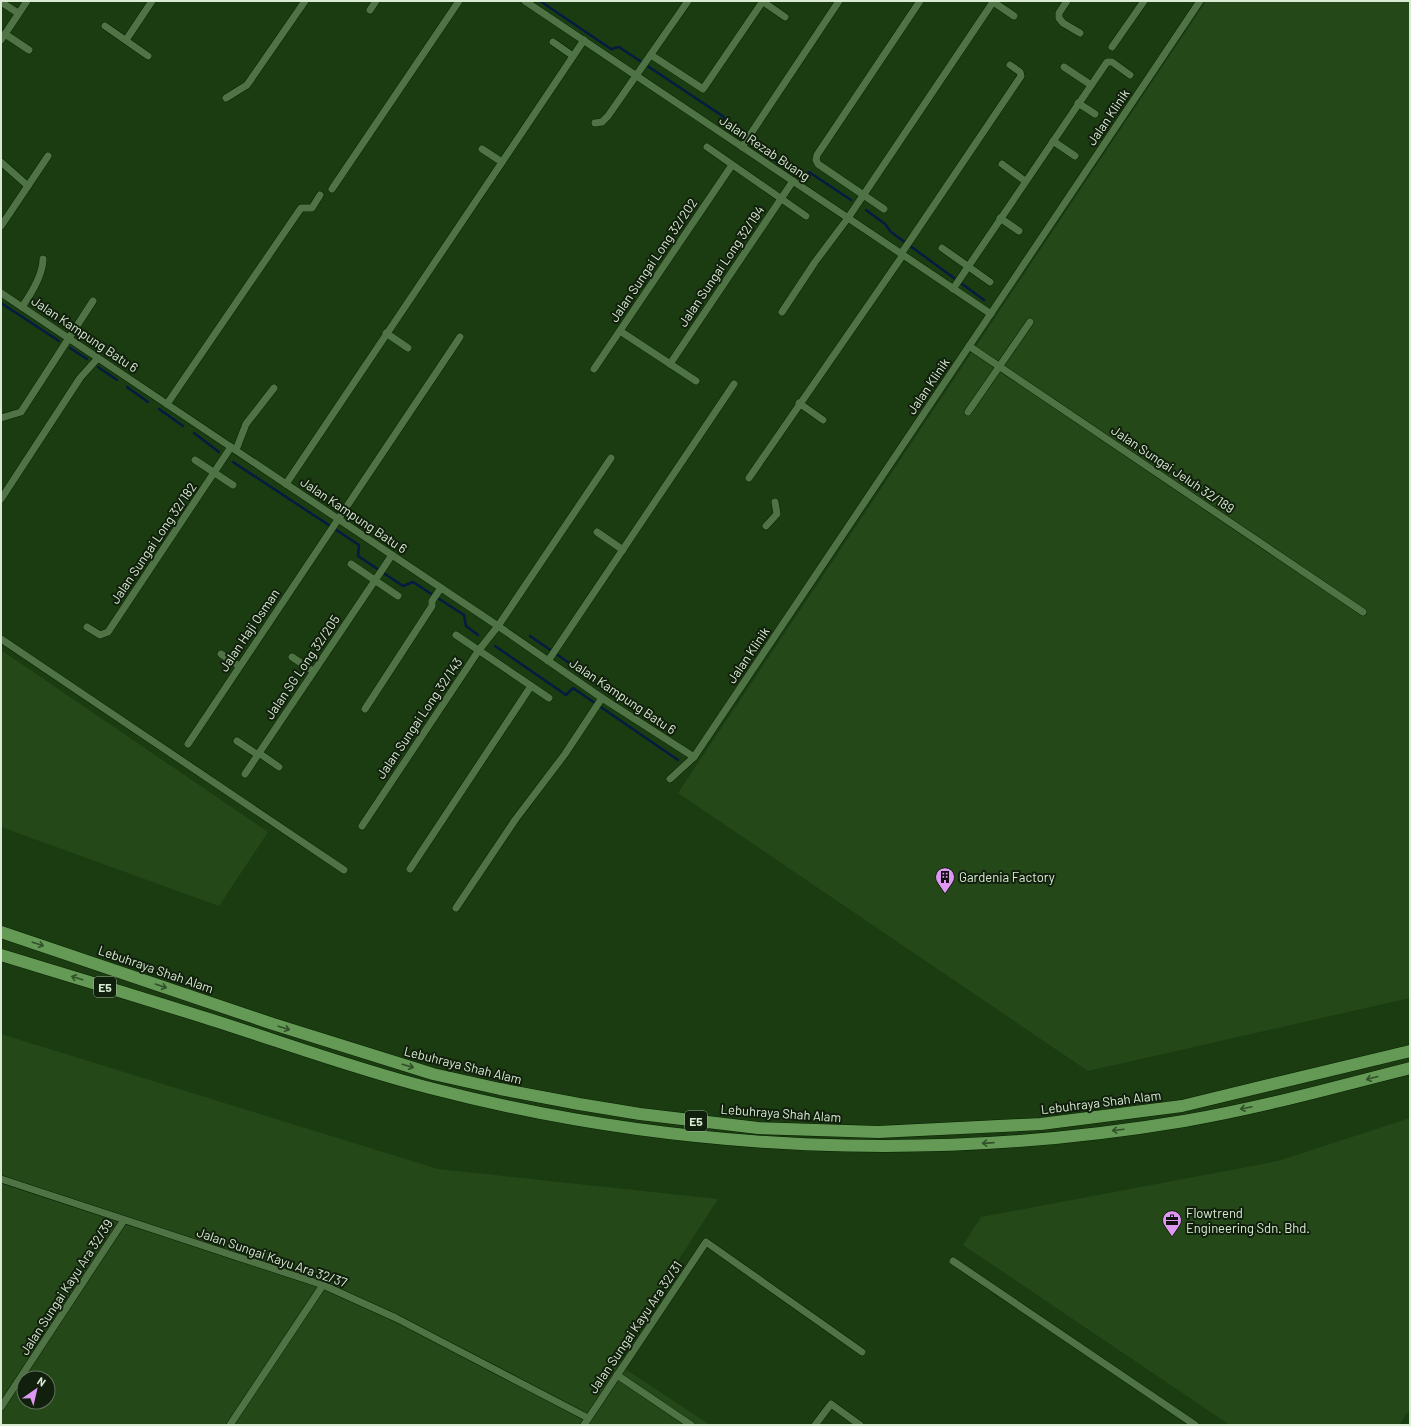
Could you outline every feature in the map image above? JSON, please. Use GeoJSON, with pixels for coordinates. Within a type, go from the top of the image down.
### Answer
{"type":"FeatureCollection","features":[{"type":"Feature","properties":{"kind":"highway","name":"Lebuhraya Shah Alam"},"geometry":{"type":"LineString","coordinates":[[1,932],[273,1024],[432,1074],[500,1090],[579,1104],[640,1114],[758,1128],[878,1132],[1041,1124],[1182,1106],[1410,1050]]}},
{"type":"Feature","properties":{"kind":"highway","name":"E5"},"geometry":{"type":"LineString","coordinates":[[1,955],[208,1018],[353,1066],[429,1088],[582,1122],[636,1130],[756,1142],[818,1146],[882,1147],[942,1146],[1043,1139],[1185,1121],[1271,1102],[1410,1068]]}},
{"type":"Feature","properties":{"kind":"street"},"geometry":{"type":"LineString","coordinates":[[26,1],[3,37],[29,50]]}},
{"type":"Feature","properties":{"kind":"street"},"geometry":{"type":"LineString","coordinates":[[126,40],[152,1]]}},
{"type":"Feature","properties":{"kind":"street"},"geometry":{"type":"LineString","coordinates":[[226,98],[247,85],[305,1]]}},
{"type":"Feature","properties":{"kind":"street"},"geometry":{"type":"LineString","coordinates":[[370,10],[376,1]]}},
{"type":"Feature","properties":{"kind":"street"},"geometry":{"type":"LineString","coordinates":[[332,189],[459,1]]}},
{"type":"Feature","properties":{"kind":"street","name":"Jalan Rezab Buang"},"geometry":{"type":"LineString","coordinates":[[525,1],[848,218],[905,250],[953,289],[991,314]]}},
{"type":"Feature","properties":{"kind":"street"},"geometry":{"type":"LineString","coordinates":[[595,122],[602,122],[608,116],[688,1]]}},
{"type":"Feature","properties":{"kind":"street"},"geometry":{"type":"LineString","coordinates":[[650,57],[703,89],[762,1],[785,17]]}},
{"type":"Feature","properties":{"kind":"street"},"geometry":{"type":"LineString","coordinates":[[742,147],[839,1]]}},
{"type":"Feature","properties":{"kind":"street"},"geometry":{"type":"LineString","coordinates":[[884,209],[818,164],[816,160],[817,155],[920,1]]}},
{"type":"Feature","properties":{"kind":"street"},"geometry":{"type":"LineString","coordinates":[[782,312],[815,262],[848,218],[992,1],[1014,16]]}},
{"type":"Feature","properties":{"kind":"street"},"geometry":{"type":"LineString","coordinates":[[1067,1],[1059,12],[1059,18],[1063,23],[1080,33]]}},
{"type":"Feature","properties":{"kind":"street"},"geometry":{"type":"LineString","coordinates":[[1112,47],[1144,1]]}},
{"type":"Feature","properties":{"kind":"street"},"geometry":{"type":"LineString","coordinates":[[1,2],[18,14]]}},
{"type":"Feature","properties":{"kind":"street","name":"Jalan Klinik"},"geometry":{"type":"LineString","coordinates":[[670,780],[694,757],[1198,2]]}},
{"type":"Feature","properties":{"kind":"street"},"geometry":{"type":"LineString","coordinates":[[105,26],[148,56]]}},
{"type":"Feature","properties":{"kind":"street"},"geometry":{"type":"LineString","coordinates":[[286,484],[584,40]]}},
{"type":"Feature","properties":{"kind":"street"},"geometry":{"type":"LineString","coordinates":[[553,42],[573,56]]}},
{"type":"Feature","properties":{"kind":"street"},"geometry":{"type":"LineString","coordinates":[[953,289],[1107,62],[1112,62],[1130,75]]}},
{"type":"Feature","properties":{"kind":"street"},"geometry":{"type":"LineString","coordinates":[[749,478],[905,250],[1021,76],[1020,72],[1010,65]]}},
{"type":"Feature","properties":{"kind":"street"},"geometry":{"type":"LineString","coordinates":[[1064,67],[1091,85]]}},
{"type":"Feature","properties":{"kind":"street"},"geometry":{"type":"LineString","coordinates":[[1078,103],[1095,114]]}},
{"type":"Feature","properties":{"kind":"street"},"geometry":{"type":"LineString","coordinates":[[1053,140],[1075,156]]}},
{"type":"Feature","properties":{"kind":"street"},"geometry":{"type":"LineString","coordinates":[[707,147],[806,216]]}},
{"type":"Feature","properties":{"kind":"street"},"geometry":{"type":"LineString","coordinates":[[482,149],[502,162]]}},
{"type":"Feature","properties":{"kind":"street"},"geometry":{"type":"LineString","coordinates":[[1,226],[48,156]]}},
{"type":"Feature","properties":{"kind":"street"},"geometry":{"type":"LineString","coordinates":[[1,162],[28,186]]}},
{"type":"Feature","properties":{"kind":"street"},"geometry":{"type":"LineString","coordinates":[[1002,164],[1025,181]]}},
{"type":"Feature","properties":{"kind":"street","name":"Jalan Sungai Long 32/202"},"geometry":{"type":"LineString","coordinates":[[594,369],[732,165]]}},
{"type":"Feature","properties":{"kind":"street","name":"Jalan Sungai Long 32/194"},"geometry":{"type":"LineString","coordinates":[[670,364],[793,181]]}},
{"type":"Feature","properties":{"kind":"street"},"geometry":{"type":"LineString","coordinates":[[167,404],[301,208],[312,208],[320,195]]}},
{"type":"Feature","properties":{"kind":"street"},"geometry":{"type":"LineString","coordinates":[[1000,218],[1019,231]]}},
{"type":"Feature","properties":{"kind":"street"},"geometry":{"type":"LineString","coordinates":[[942,248],[990,282]]}},
{"type":"Feature","properties":{"kind":"street"},"geometry":{"type":"LineString","coordinates":[[22,307],[31,293],[42,268],[43,259]]}},
{"type":"Feature","properties":{"kind":"street","name":"Jalan Kampung Batu 6"},"geometry":{"type":"LineString","coordinates":[[1,293],[286,484],[338,521],[550,659],[602,698],[694,757]]}},
{"type":"Feature","properties":{"kind":"street"},"geometry":{"type":"LineString","coordinates":[[1,418],[21,412],[94,301]]}},
{"type":"Feature","properties":{"kind":"street"},"geometry":{"type":"LineString","coordinates":[[968,412],[1030,322]]}},
{"type":"Feature","properties":{"kind":"street"},"geometry":{"type":"LineString","coordinates":[[620,331],[696,381]]}},
{"type":"Feature","properties":{"kind":"street"},"geometry":{"type":"LineString","coordinates":[[386,333],[408,348]]}},
{"type":"Feature","properties":{"kind":"street","name":"Jalan Haji Osman"},"geometry":{"type":"LineString","coordinates":[[188,744],[239,666],[338,521],[390,438],[460,337]]}},
{"type":"Feature","properties":{"kind":"street","name":"Jalan Sungai Jeluh 32/189"},"geometry":{"type":"LineString","coordinates":[[969,346],[1363,612]]}},
{"type":"Feature","properties":{"kind":"street"},"geometry":{"type":"LineString","coordinates":[[1,499],[80,378],[98,358]]}},
{"type":"Feature","properties":{"kind":"street"},"geometry":{"type":"LineString","coordinates":[[550,659],[734,384]]}},
{"type":"Feature","properties":{"kind":"street","name":"Jalan Sungai Long 32/182"},"geometry":{"type":"LineString","coordinates":[[87,627],[100,635],[108,632],[214,473],[234,449],[246,424],[274,388]]}},
{"type":"Feature","properties":{"kind":"street"},"geometry":{"type":"LineString","coordinates":[[799,403],[823,420]]}},
{"type":"Feature","properties":{"kind":"street","name":"Jalan Sungai Long 32/143"},"geometry":{"type":"LineString","coordinates":[[362,826],[479,650],[498,626],[611,458]]}},
{"type":"Feature","properties":{"kind":"street"},"geometry":{"type":"LineString","coordinates":[[195,460],[233,485]]}},
{"type":"Feature","properties":{"kind":"street"},"geometry":{"type":"LineString","coordinates":[[766,526],[777,514],[775,502]]}},
{"type":"Feature","properties":{"kind":"street"},"geometry":{"type":"LineString","coordinates":[[598,532],[624,550]]}},
{"type":"Feature","properties":{"kind":"street","name":"Jalan SG Long 32/205"},"geometry":{"type":"LineString","coordinates":[[245,774],[392,555]]}},
{"type":"Feature","properties":{"kind":"street"},"geometry":{"type":"LineString","coordinates":[[351,564],[398,596]]}},
{"type":"Feature","properties":{"kind":"street"},"geometry":{"type":"LineString","coordinates":[[365,709],[432,606],[432,602],[441,588]]}},
{"type":"Feature","properties":{"kind":"street"},"geometry":{"type":"LineString","coordinates":[[456,635],[549,698]]}},
{"type":"Feature","properties":{"kind":"street"},"geometry":{"type":"LineString","coordinates":[[1,639],[344,870]]}},
{"type":"Feature","properties":{"kind":"street"},"geometry":{"type":"LineString","coordinates":[[221,654],[239,666]]}},
{"type":"Feature","properties":{"kind":"street"},"geometry":{"type":"LineString","coordinates":[[292,657],[313,671]]}},
{"type":"Feature","properties":{"kind":"street"},"geometry":{"type":"LineString","coordinates":[[410,869],[531,686]]}},
{"type":"Feature","properties":{"kind":"street"},"geometry":{"type":"LineString","coordinates":[[456,908],[515,820],[565,754],[602,698]]}},
{"type":"Feature","properties":{"kind":"street"},"geometry":{"type":"LineString","coordinates":[[237,741],[279,767]]}},
{"type":"Feature","properties":{"kind":"street","name":"Jalan Sungai Kayu Ara 32/37"},"geometry":{"type":"LineString","coordinates":[[1,1179],[323,1285],[396,1318],[588,1418]]}},
{"type":"Feature","properties":{"kind":"street","name":"Jalan Sungai Kayu Ara 32/39"},"geometry":{"type":"LineString","coordinates":[[1,1407],[124,1220]]}},
{"type":"Feature","properties":{"kind":"street","name":"Jalan Sungai Kayu Ara 32/31"},"geometry":{"type":"LineString","coordinates":[[584,1425],[706,1242],[862,1352]]}},
{"type":"Feature","properties":{"kind":"street"},"geometry":{"type":"LineString","coordinates":[[953,1262],[1195,1425]]}},
{"type":"Feature","properties":{"kind":"street"},"geometry":{"type":"LineString","coordinates":[[230,1425],[323,1285]]}},
{"type":"Feature","properties":{"kind":"street"},"geometry":{"type":"LineString","coordinates":[[617,1375],[691,1425]]}},
{"type":"Feature","properties":{"kind":"street"},"geometry":{"type":"LineString","coordinates":[[815,1425],[831,1404],[860,1425]]}},
{"type":"Feature","properties":{"kind":"shaded area"},"geometry":{"type":"Polygon","coordinates":[[[1206,1],[1410,1],[1410,998],[1088,1071],[678,793],[1206,1]]]}},
{"type":"Feature","properties":{"kind":"shaded area"},"geometry":{"type":"Polygon","coordinates":[[[1,650],[268,832],[219,906],[1,827],[1,650]]]}},
{"type":"Feature","properties":{"kind":"shaded area"},"geometry":{"type":"Polygon","coordinates":[[[1,1034],[438,1169],[718,1199],[613,1361],[710,1425],[1,1425],[1,1034]]]}},
{"type":"Feature","properties":{"kind":"shaded area"},"geometry":{"type":"Polygon","coordinates":[[[1410,1118],[1410,1409],[1399,1425],[1230,1425],[963,1245],[981,1217],[1278,1161],[1410,1118]]]}},
{"type":"Feature","properties":{"kind":"waterway"},"geometry":{"type":"LineString","coordinates":[[540,1],[611,49],[619,47],[724,117],[725,124],[803,180],[809,172],[851,200]]}},
{"type":"Feature","properties":{"kind":"waterway"},"geometry":{"type":"LineString","coordinates":[[866,210],[885,224],[891,232],[984,300]]}},
{"type":"Feature","properties":{"kind":"waterway"},"geometry":{"type":"LineString","coordinates":[[1,303],[59,341]]}},
{"type":"Feature","properties":{"kind":"waterway"},"geometry":{"type":"LineString","coordinates":[[70,348],[87,359]]}},
{"type":"Feature","properties":{"kind":"waterway"},"geometry":{"type":"LineString","coordinates":[[98,367],[117,380]]}},
{"type":"Feature","properties":{"kind":"waterway"},"geometry":{"type":"LineString","coordinates":[[127,387],[148,402]]}},
{"type":"Feature","properties":{"kind":"waterway"},"geometry":{"type":"LineString","coordinates":[[159,409],[183,426]]}},
{"type":"Feature","properties":{"kind":"waterway"},"geometry":{"type":"LineString","coordinates":[[194,433],[219,452]]}},
{"type":"Feature","properties":{"kind":"waterway"},"geometry":{"type":"LineString","coordinates":[[233,462],[359,545],[358,556],[403,586],[413,582],[464,615],[466,626],[478,635]]}},
{"type":"Feature","properties":{"kind":"waterway"},"geometry":{"type":"LineString","coordinates":[[530,636],[575,667]]}},
{"type":"Feature","properties":{"kind":"waterway"},"geometry":{"type":"LineString","coordinates":[[495,646],[566,695],[573,688],[678,760]]}},
{"type":"Feature","properties":{"kind":"place","name":"Gardenia Factory"},"geometry":{"type":"Point","coordinates":[945,894]}},
{"type":"Feature","properties":{"kind":"place","name":"Flowtrend Engineering Sdn. Bhd."},"geometry":{"type":"Point","coordinates":[1172,1237]}}]}
